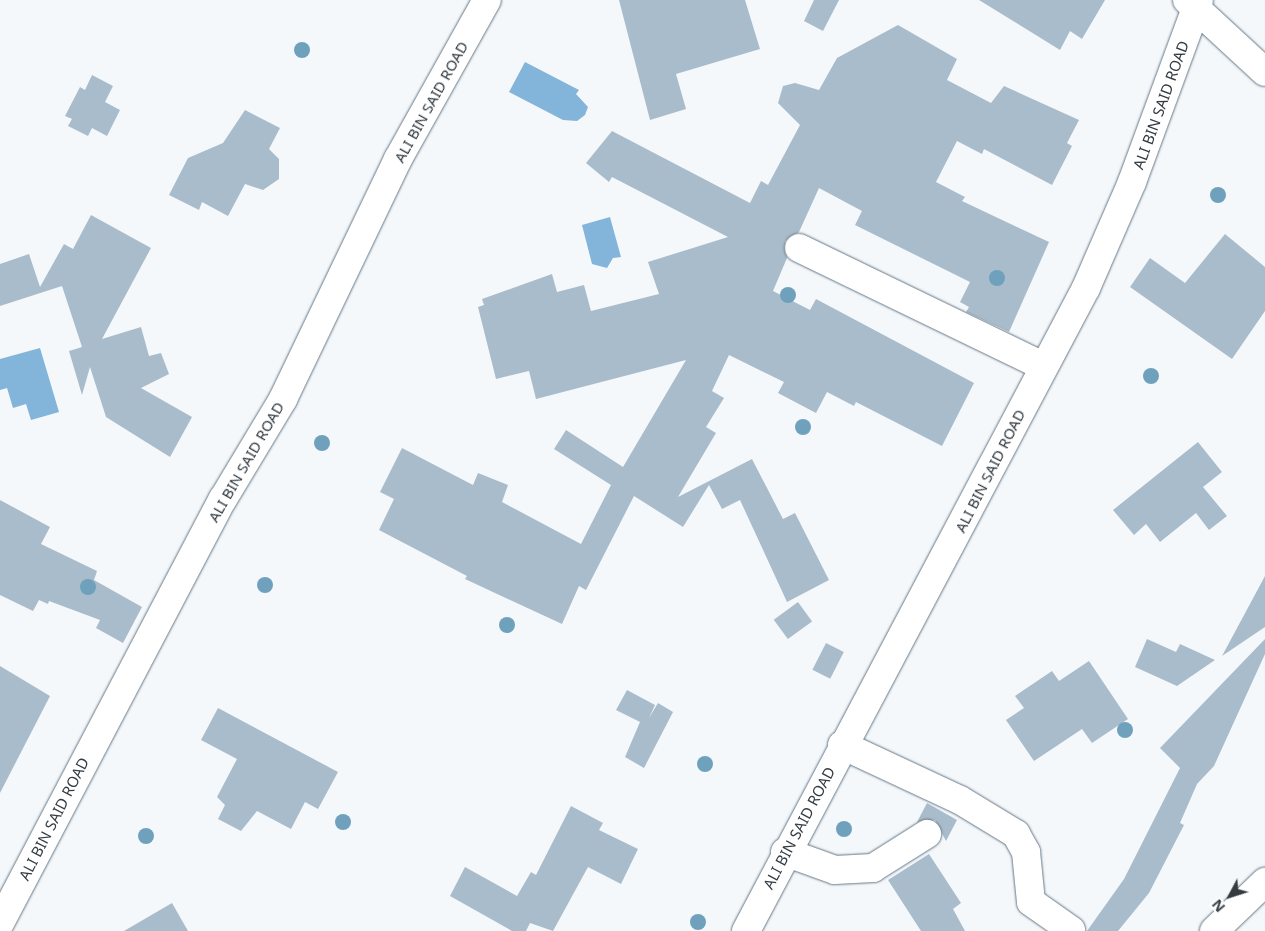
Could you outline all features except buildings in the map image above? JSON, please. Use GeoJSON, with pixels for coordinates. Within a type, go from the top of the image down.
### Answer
{"type":"FeatureCollection","features":[{"type":"Feature","properties":{"kind":"street","name":"ALI BIN SAID ROAD"},"geometry":{"type":"LineString","coordinates":[[0,923],[218,508],[283,399],[398,159],[488,0]]}},
{"type":"Feature","properties":{"kind":"street","name":"ALI BIN SAID ROAD"},"geometry":{"type":"LineString","coordinates":[[746,931],[785,852],[842,745],[978,499],[1043,366],[1086,288],[1132,182],[1194,3]]}},
{"type":"Feature","properties":{"kind":"street"},"geometry":{"type":"LineString","coordinates":[[1194,3],[1265,72]]}},
{"type":"Feature","properties":{"kind":"street"},"geometry":{"type":"LineString","coordinates":[[799,248],[1043,366]]}},
{"type":"Feature","properties":{"kind":"street"},"geometry":{"type":"LineString","coordinates":[[842,745],[960,800],[1016,834],[1026,852],[1031,902],[1071,930]]}},
{"type":"Feature","properties":{"kind":"street"},"geometry":{"type":"LineString","coordinates":[[785,852],[835,870],[873,868],[927,834]]}},
{"type":"Feature","properties":{"kind":"street"},"geometry":{"type":"LineString","coordinates":[[1214,931],[1265,882]]}},
{"type":"Feature","properties":{"kind":"water"},"geometry":{"type":"Polygon","coordinates":[[[525,62],[579,90],[576,94],[588,107],[585,115],[577,121],[563,120],[509,92],[525,62]]]}},
{"type":"Feature","properties":{"kind":"water"},"geometry":{"type":"Polygon","coordinates":[[[610,217],[621,257],[613,258],[607,268],[592,264],[582,225],[610,217]]]}},
{"type":"Feature","properties":{"kind":"water"},"geometry":{"type":"Polygon","coordinates":[[[40,348],[59,412],[31,420],[26,404],[13,408],[7,388],[0,390],[0,359],[40,348]]]}}]}
